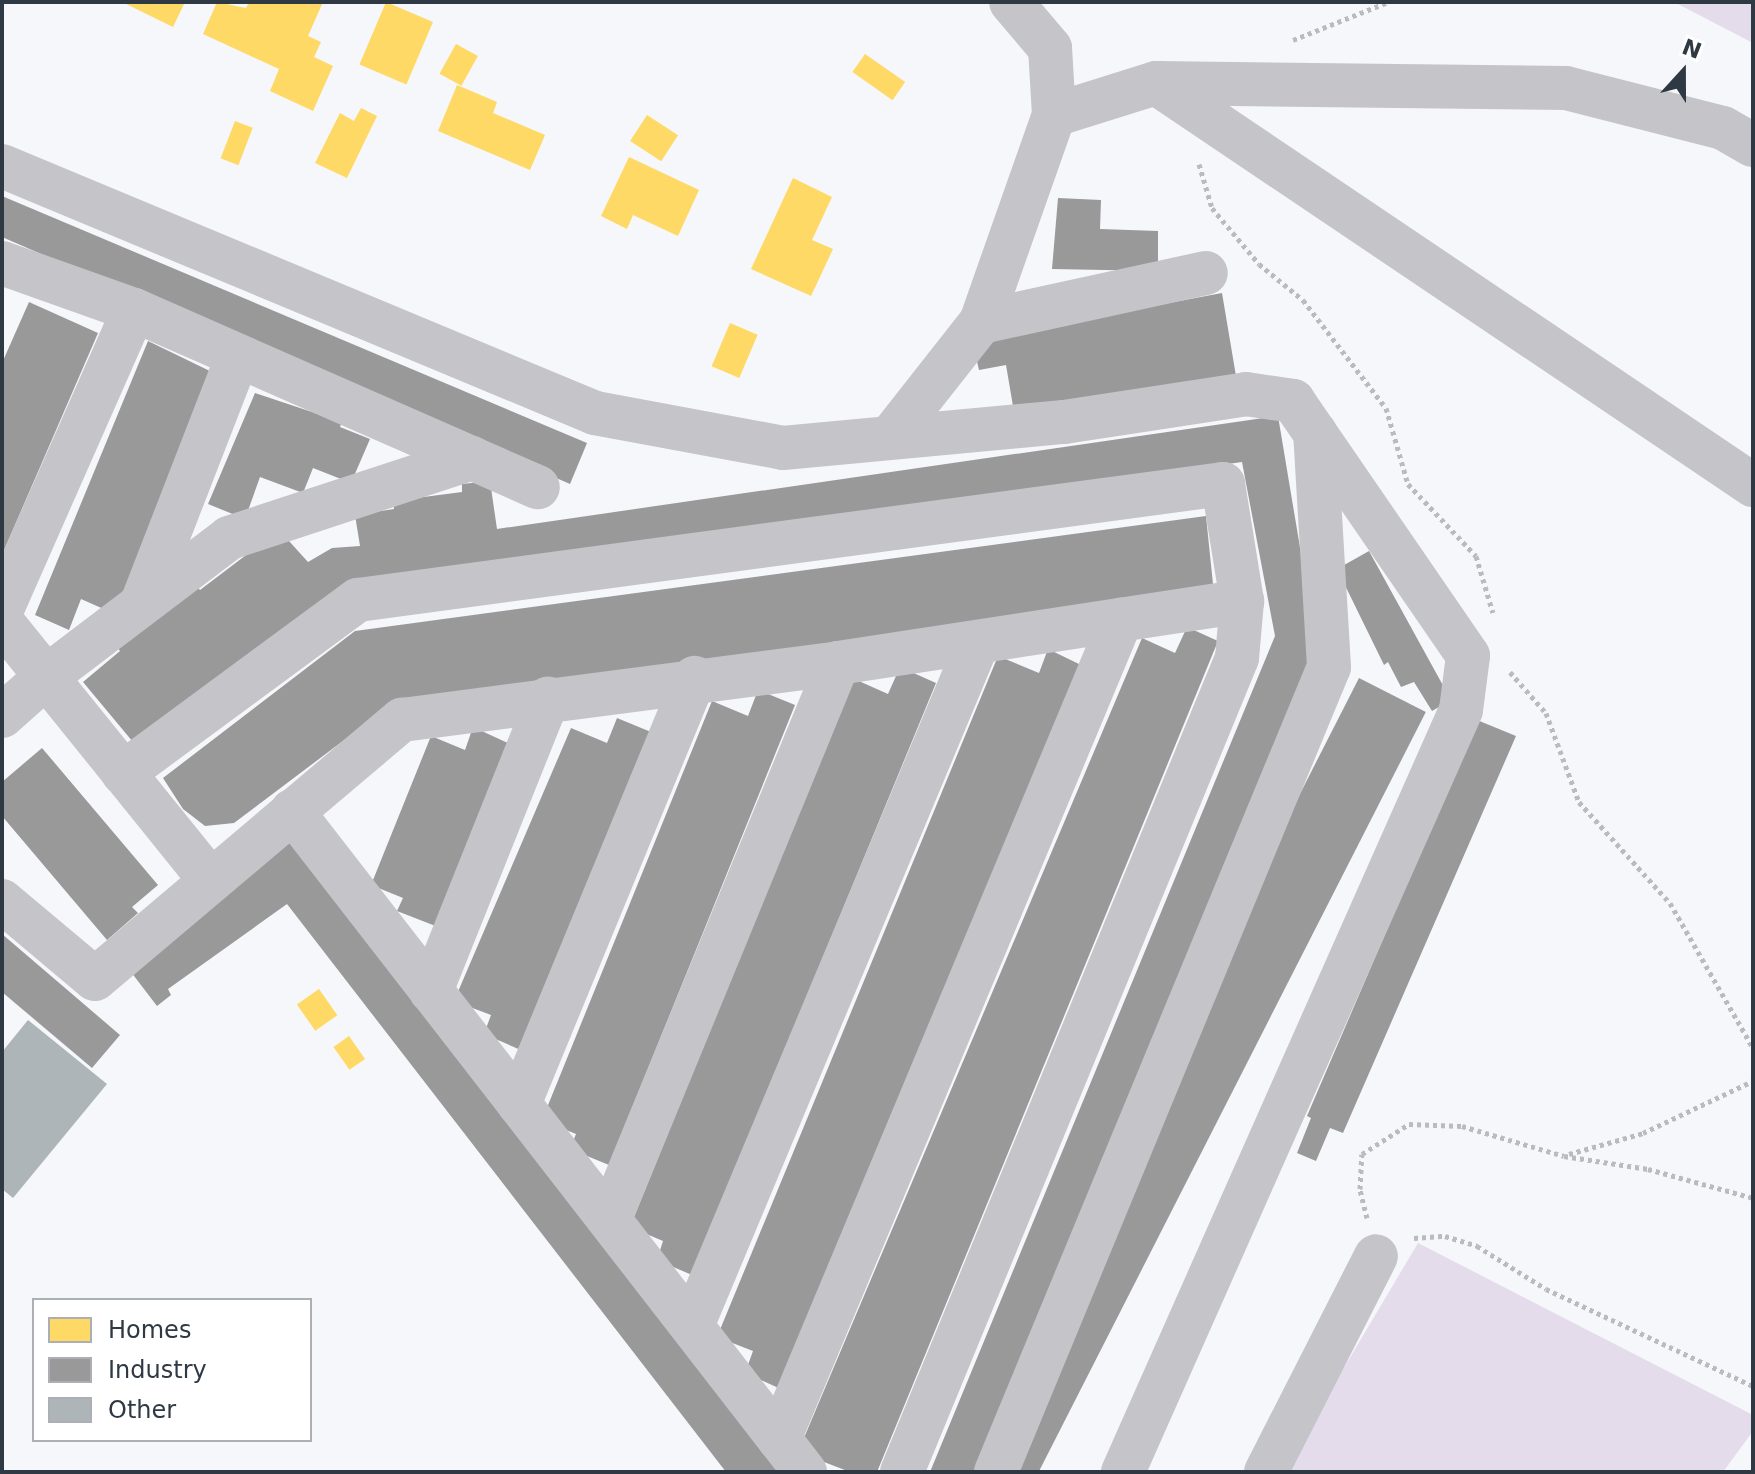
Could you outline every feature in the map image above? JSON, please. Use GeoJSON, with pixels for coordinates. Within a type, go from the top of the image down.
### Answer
{"type":"FeatureCollection","features":[{"type":"Feature","properties":{"kind":"street"},"geometry":{"type":"LineString","coordinates":[[892,435],[981,322],[1054,115],[1050,48],[1011,2]]}},
{"type":"Feature","properties":{"kind":"street"},"geometry":{"type":"LineString","coordinates":[[1054,115],[1156,83],[1566,88],[1723,128],[1753,145]]}},
{"type":"Feature","properties":{"kind":"street"},"geometry":{"type":"LineString","coordinates":[[1156,83],[1753,485]]}},
{"type":"Feature","properties":{"kind":"street"},"geometry":{"type":"LineString","coordinates":[[2,166],[595,413],[783,448],[892,435],[1064,422],[1246,394],[1293,401],[1468,656],[1461,710],[1123,1472]]}},
{"type":"Feature","properties":{"kind":"street"},"geometry":{"type":"LineString","coordinates":[[981,322],[1206,273]]}},
{"type":"Feature","properties":{"kind":"street"},"geometry":{"type":"LineString","coordinates":[[6,274],[134,310],[538,487]]}},
{"type":"Feature","properties":{"kind":"street"},"geometry":{"type":"LineString","coordinates":[[2,609],[134,310]]}},
{"type":"Feature","properties":{"kind":"street"},"geometry":{"type":"LineString","coordinates":[[142,603],[238,356]]}},
{"type":"Feature","properties":{"kind":"street"},"geometry":{"type":"LineString","coordinates":[[996,1472],[1329,667],[1315,432]]}},
{"type":"Feature","properties":{"kind":"street"},"geometry":{"type":"LineString","coordinates":[[2,716],[46,677],[229,538],[472,458]]}},
{"type":"Feature","properties":{"kind":"street"},"geometry":{"type":"LineString","coordinates":[[123,773],[358,600],[1223,484],[1242,601],[1237,658],[902,1472]]}},
{"type":"Feature","properties":{"kind":"street"},"geometry":{"type":"LineString","coordinates":[[2,901],[95,979],[402,720],[695,678],[838,663],[1242,601]]}},
{"type":"Feature","properties":{"kind":"street"},"geometry":{"type":"LineString","coordinates":[[792,1456],[1121,620]]}},
{"type":"Feature","properties":{"kind":"street"},"geometry":{"type":"LineString","coordinates":[[2,622],[210,880]]}},
{"type":"Feature","properties":{"kind":"street"},"geometry":{"type":"LineString","coordinates":[[692,1326],[978,642]]}},
{"type":"Feature","properties":{"kind":"street"},"geometry":{"type":"LineString","coordinates":[[610,1218],[838,663]]}},
{"type":"Feature","properties":{"kind":"street"},"geometry":{"type":"LineString","coordinates":[[519,1104],[695,678]]}},
{"type":"Feature","properties":{"kind":"street"},"geometry":{"type":"LineString","coordinates":[[431,991],[548,699]]}},
{"type":"Feature","properties":{"kind":"street"},"geometry":{"type":"LineString","coordinates":[[292,811],[792,1456]]}},
{"type":"Feature","properties":{"kind":"street"},"geometry":{"type":"LineString","coordinates":[[1266,1472],[1376,1256]]}},
{"type":"Feature","properties":{"kind":"path"},"geometry":{"type":"LineString","coordinates":[[1564,1156],[1643,1133],[1753,1081]]}},
{"type":"Feature","properties":{"kind":"path"},"geometry":{"type":"LineString","coordinates":[[1753,1198],[1648,1169],[1564,1156],[1462,1126],[1409,1124],[1362,1154],[1360,1189],[1376,1256],[1405,1239],[1445,1236],[1477,1246],[1546,1289],[1647,1332],[1702,1365],[1753,1386]]}},
{"type":"Feature","properties":{"kind":"shaded area"},"geometry":{"type":"Polygon","coordinates":[[[1674,2],[1753,2],[1753,43],[1674,2]]]}},
{"type":"Feature","properties":{"kind":"shaded area"},"geometry":{"type":"Polygon","coordinates":[[[1418,1243],[1753,1415],[1753,1431],[1723,1472],[1282,1472],[1418,1243]]]}},
{"type":"Feature","properties":{"kind":"building: Homes"},"geometry":{"type":"Polygon","coordinates":[[[122,2],[185,2],[173,27],[122,2]]]}},
{"type":"Feature","properties":{"kind":"building: Homes"},"geometry":{"type":"Polygon","coordinates":[[[217,2],[246,8],[249,2],[323,2],[308,36],[321,42],[314,57],[333,66],[313,111],[270,91],[279,69],[203,34],[217,2]]]}},
{"type":"Feature","properties":{"kind":"building: Homes"},"geometry":{"type":"Polygon","coordinates":[[[386,2],[433,22],[406,85],[359,65],[386,2]]]}},
{"type":"Feature","properties":{"kind":"building: Homes"},"geometry":{"type":"Polygon","coordinates":[[[456,44],[478,56],[461,86],[440,74],[456,44]]]}},
{"type":"Feature","properties":{"kind":"building: Homes"},"geometry":{"type":"Polygon","coordinates":[[[865,54],[905,82],[893,100],[852,72],[865,54]]]}},
{"type":"Feature","properties":{"kind":"building: Homes"},"geometry":{"type":"Polygon","coordinates":[[[457,85],[497,102],[493,113],[545,135],[530,170],[438,131],[457,85]]]}},
{"type":"Feature","properties":{"kind":"building: Homes"},"geometry":{"type":"Polygon","coordinates":[[[361,108],[377,116],[347,178],[315,163],[340,113],[354,121],[361,108]]]}},
{"type":"Feature","properties":{"kind":"building: Homes"},"geometry":{"type":"Polygon","coordinates":[[[647,115],[678,135],[661,161],[630,141],[647,115]]]}},
{"type":"Feature","properties":{"kind":"building: Homes"},"geometry":{"type":"Polygon","coordinates":[[[235,121],[253,128],[238,165],[221,158],[235,121]]]}},
{"type":"Feature","properties":{"kind":"building: Homes"},"geometry":{"type":"Polygon","coordinates":[[[629,157],[699,190],[678,236],[633,215],[627,229],[601,216],[629,157]]]}},
{"type":"Feature","properties":{"kind":"building: Homes"},"geometry":{"type":"Polygon","coordinates":[[[793,178],[832,197],[812,240],[833,249],[811,296],[751,269],[793,178]]]}},
{"type":"Feature","properties":{"kind":"building: Homes"},"geometry":{"type":"Polygon","coordinates":[[[730,323],[758,335],[739,378],[712,366],[730,323]]]}},
{"type":"Feature","properties":{"kind":"building: Homes"},"geometry":{"type":"Polygon","coordinates":[[[319,989],[337,1015],[315,1031],[297,1004],[319,989]]]}},
{"type":"Feature","properties":{"kind":"building: Homes"},"geometry":{"type":"Polygon","coordinates":[[[349,1036],[365,1059],[349,1070],[333,1047],[349,1036]]]}},
{"type":"Feature","properties":{"kind":"building: Industry"},"geometry":{"type":"Polygon","coordinates":[[[2,196],[587,443],[570,484],[2,237],[2,196]]]}},
{"type":"Feature","properties":{"kind":"building: Industry"},"geometry":{"type":"Polygon","coordinates":[[[1058,198],[1101,200],[1100,229],[1158,231],[1158,271],[1052,269],[1058,198]]]}},
{"type":"Feature","properties":{"kind":"building: Industry"},"geometry":{"type":"Polygon","coordinates":[[[1222,293],[1236,376],[1014,412],[1006,365],[979,370],[975,353],[993,336],[1222,293]]]}},
{"type":"Feature","properties":{"kind":"building: Industry"},"geometry":{"type":"Polygon","coordinates":[[[29,302],[98,333],[2,555],[2,363],[29,302]]]}},
{"type":"Feature","properties":{"kind":"building: Industry"},"geometry":{"type":"Polygon","coordinates":[[[148,341],[214,373],[115,614],[81,599],[69,630],[35,615],[148,341]]]}},
{"type":"Feature","properties":{"kind":"building: Industry"},"geometry":{"type":"Polygon","coordinates":[[[255,393],[342,422],[340,427],[370,439],[351,483],[313,468],[303,493],[260,477],[245,519],[208,504],[255,393]]]}},
{"type":"Feature","properties":{"kind":"building: Industry"},"geometry":{"type":"Polygon","coordinates":[[[1278,416],[1317,649],[974,1472],[930,1472],[1275,636],[1242,462],[341,590],[133,742],[83,682],[120,651],[115,644],[193,582],[200,590],[279,530],[308,562],[332,548],[360,546],[355,515],[394,509],[393,501],[462,492],[462,484],[490,481],[497,529],[1278,416]]]}},
{"type":"Feature","properties":{"kind":"building: Industry"},"geometry":{"type":"Polygon","coordinates":[[[1206,516],[1214,594],[392,704],[234,823],[205,826],[183,809],[163,778],[355,631],[1206,516]]]}},
{"type":"Feature","properties":{"kind":"building: Industry"},"geometry":{"type":"Polygon","coordinates":[[[1369,551],[1451,700],[1432,711],[1414,682],[1401,687],[1388,662],[1384,665],[1337,569],[1369,551]]]}},
{"type":"Feature","properties":{"kind":"building: Industry"},"geometry":{"type":"Polygon","coordinates":[[[1187,627],[1218,641],[877,1472],[850,1472],[798,1452],[1142,638],[1175,653],[1187,627]]]}},
{"type":"Feature","properties":{"kind":"building: Industry"},"geometry":{"type":"Polygon","coordinates":[[[1048,649],[1081,665],[783,1390],[745,1373],[753,1351],[717,1337],[998,656],[1039,673],[1048,649]]]}},
{"type":"Feature","properties":{"kind":"building: Industry"},"geometry":{"type":"Polygon","coordinates":[[[900,667],[936,683],[692,1275],[657,1260],[663,1241],[630,1227],[852,678],[888,694],[900,667]]]}},
{"type":"Feature","properties":{"kind":"building: Industry"},"geometry":{"type":"Polygon","coordinates":[[[1359,678],[1426,712],[1039,1472],[1012,1472],[966,1449],[1359,678]]]}},
{"type":"Feature","properties":{"kind":"building: Industry"},"geometry":{"type":"Polygon","coordinates":[[[758,690],[795,705],[609,1165],[570,1149],[576,1134],[542,1120],[712,701],[748,716],[758,690]]]}},
{"type":"Feature","properties":{"kind":"building: Industry"},"geometry":{"type":"Polygon","coordinates":[[[617,718],[651,732],[523,1051],[484,1034],[491,1015],[454,1001],[571,728],[607,743],[617,718]]]}},
{"type":"Feature","properties":{"kind":"building: Industry"},"geometry":{"type":"Polygon","coordinates":[[[1477,720],[1516,736],[1343,1133],[1330,1128],[1316,1161],[1297,1153],[1311,1118],[1307,1116],[1477,720]]]}},
{"type":"Feature","properties":{"kind":"building: Industry"},"geometry":{"type":"Polygon","coordinates":[[[473,727],[510,744],[438,927],[397,911],[403,898],[371,885],[431,736],[465,750],[473,727]]]}},
{"type":"Feature","properties":{"kind":"building: Industry"},"geometry":{"type":"Polygon","coordinates":[[[42,748],[158,885],[132,907],[138,913],[107,940],[2,816],[2,782],[42,748]]]}},
{"type":"Feature","properties":{"kind":"building: Industry"},"geometry":{"type":"Polygon","coordinates":[[[289,842],[778,1472],[726,1472],[287,904],[168,989],[171,995],[157,1006],[131,972],[289,842]]]}},
{"type":"Feature","properties":{"kind":"building: Industry"},"geometry":{"type":"Polygon","coordinates":[[[2,934],[120,1035],[92,1068],[2,992],[2,934]]]}},
{"type":"Feature","properties":{"kind":"building: Other"},"geometry":{"type":"Polygon","coordinates":[[[28,1020],[107,1084],[13,1198],[2,1189],[2,1052],[28,1020]]]}}]}
